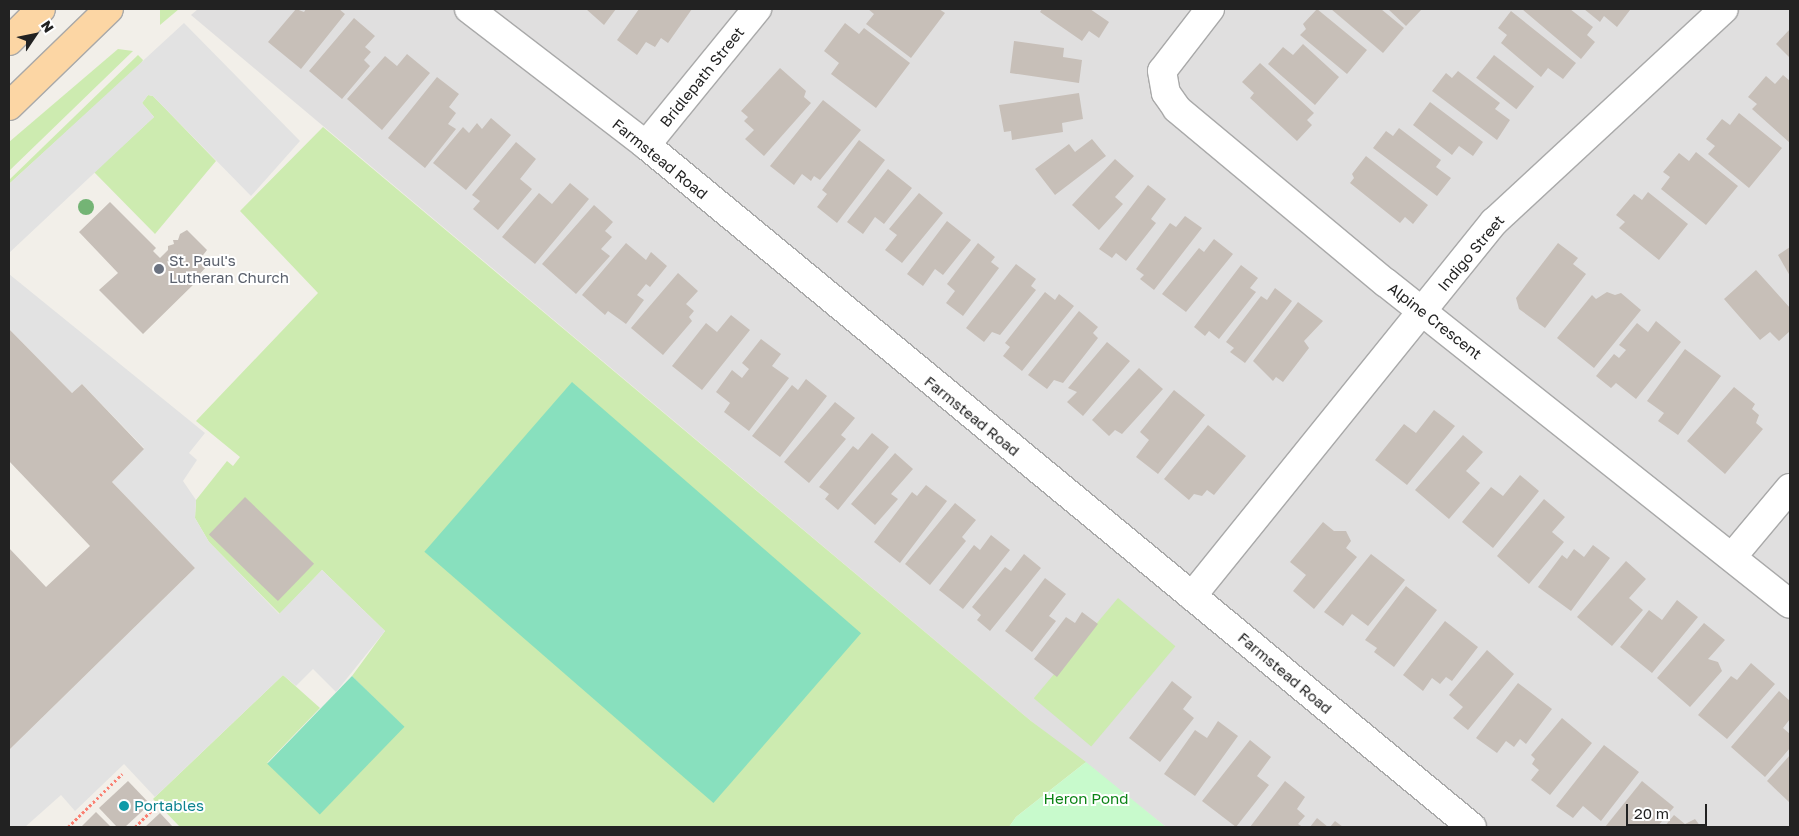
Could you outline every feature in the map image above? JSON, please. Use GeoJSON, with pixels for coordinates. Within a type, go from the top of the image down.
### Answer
{"type":"FeatureCollection","features":[{"type":"Feature","properties":{"kind":"main road"},"geometry":{"type":"LineString","coordinates":[[9,41],[41,9]]}},
{"type":"Feature","properties":{"kind":"main road"},"geometry":{"type":"LineString","coordinates":[[9,106],[109,9]]}},
{"type":"Feature","properties":{"kind":"street","name":"Farmstead Road"},"geometry":{"type":"LineString","coordinates":[[469,9],[646,144],[1472,827]]}},
{"type":"Feature","properties":{"kind":"street","name":"Bridlepath Street"},"geometry":{"type":"LineString","coordinates":[[646,144],[757,9]]}},
{"type":"Feature","properties":{"kind":"street","name":"Alpine Crescent"},"geometry":{"type":"LineString","coordinates":[[1210,9],[1162,71],[1166,92],[1177,110],[1422,311],[1790,604]]}},
{"type":"Feature","properties":{"kind":"street","name":"Indigo Street"},"geometry":{"type":"LineString","coordinates":[[1192,596],[1494,222],[1724,9]]}},
{"type":"Feature","properties":{"kind":"street"},"geometry":{"type":"LineString","coordinates":[[1732,557],[1790,488]]}},
{"type":"Feature","properties":{"kind":"path"},"geometry":{"type":"LineString","coordinates":[[68,827],[122,774]]}},
{"type":"Feature","properties":{"kind":"path"},"geometry":{"type":"LineString","coordinates":[[135,827],[153,809]]}},
{"type":"Feature","properties":{"kind":"shaded area"},"geometry":{"type":"Polygon","coordinates":[[[198,9],[1790,9],[1790,827],[1166,827],[1031,721],[191,15],[198,9]]]}},
{"type":"Feature","properties":{"kind":"shaded area"},"geometry":{"type":"Polygon","coordinates":[[[184,23],[300,141],[251,196],[153,96],[148,95],[142,103],[154,117],[9,253],[9,184],[184,23]]]}},
{"type":"Feature","properties":{"kind":"shaded area"},"geometry":{"type":"Polygon","coordinates":[[[9,274],[205,433],[189,453],[197,460],[183,481],[196,500],[195,518],[209,542],[279,614],[322,570],[385,631],[336,692],[313,669],[296,686],[283,675],[155,797],[124,764],[75,811],[61,795],[25,827],[9,827],[9,750],[195,568],[112,482],[144,448],[82,384],[72,393],[9,329],[9,274]]]}},
{"type":"Feature","properties":{"kind":"green space"},"geometry":{"type":"Polygon","coordinates":[[[160,9],[179,9],[160,25],[160,9]]]}},
{"type":"Feature","properties":{"kind":"green space"},"geometry":{"type":"Polygon","coordinates":[[[118,49],[133,51],[9,171],[9,142],[118,49]]]}},
{"type":"Feature","properties":{"kind":"green space"},"geometry":{"type":"Polygon","coordinates":[[[138,55],[143,60],[141,64],[9,184],[9,180],[138,55]]]}},
{"type":"Feature","properties":{"kind":"green space"},"geometry":{"type":"Polygon","coordinates":[[[148,95],[153,96],[216,161],[155,234],[94,172],[154,117],[142,103],[148,95]]]}},
{"type":"Feature","properties":{"kind":"green space"},"geometry":{"type":"Polygon","coordinates":[[[323,127],[1031,721],[1086,762],[1016,817],[1009,827],[180,827],[153,799],[283,675],[320,708],[267,763],[404,727],[352,676],[385,631],[322,570],[280,614],[209,542],[195,518],[196,500],[227,461],[233,466],[240,457],[196,421],[318,293],[240,211],[323,127]]]}},
{"type":"Feature","properties":{"kind":"green space"},"geometry":{"type":"Polygon","coordinates":[[[572,382],[861,633],[713,803],[424,552],[572,382]]]}},
{"type":"Feature","properties":{"kind":"green space"},"geometry":{"type":"Polygon","coordinates":[[[1118,598],[1175,646],[1091,747],[1034,698],[1118,598]]]}},
{"type":"Feature","properties":{"kind":"green space"},"geometry":{"type":"Polygon","coordinates":[[[352,676],[405,727],[320,814],[267,764],[352,676]]]}},
{"type":"Feature","properties":{"kind":"green space","name":"Heron Pond"},"geometry":{"type":"Polygon","coordinates":[[[1086,762],[1166,827],[1009,827],[1016,817],[1086,762]]]}},
{"type":"Feature","properties":{"kind":"building"},"geometry":{"type":"Polygon","coordinates":[[[296,9],[304,12],[306,9],[339,9],[345,14],[301,69],[268,42],[296,9]]]}},
{"type":"Feature","properties":{"kind":"building"},"geometry":{"type":"Polygon","coordinates":[[[586,9],[616,9],[604,25],[586,9]]]}},
{"type":"Feature","properties":{"kind":"building"},"geometry":{"type":"Polygon","coordinates":[[[639,9],[692,9],[668,43],[661,38],[655,47],[646,42],[637,55],[617,40],[639,9]]]}},
{"type":"Feature","properties":{"kind":"building"},"geometry":{"type":"Polygon","coordinates":[[[868,9],[939,9],[945,13],[911,58],[866,24],[874,14],[868,9]]]}},
{"type":"Feature","properties":{"kind":"building"},"geometry":{"type":"Polygon","coordinates":[[[1042,9],[1090,9],[1109,22],[1099,38],[1089,31],[1082,41],[1040,12],[1042,9]]]}},
{"type":"Feature","properties":{"kind":"building"},"geometry":{"type":"Polygon","coordinates":[[[1317,9],[1367,50],[1347,74],[1300,35],[1306,29],[1303,24],[1317,9]]]}},
{"type":"Feature","properties":{"kind":"building"},"geometry":{"type":"Polygon","coordinates":[[[1331,9],[1381,9],[1404,28],[1383,53],[1331,9]]]}},
{"type":"Feature","properties":{"kind":"building"},"geometry":{"type":"Polygon","coordinates":[[[1388,9],[1422,9],[1406,26],[1388,9]]]}},
{"type":"Feature","properties":{"kind":"building"},"geometry":{"type":"Polygon","coordinates":[[[1522,9],[1570,9],[1593,27],[1587,35],[1595,42],[1581,59],[1522,9]]]}},
{"type":"Feature","properties":{"kind":"building"},"geometry":{"type":"Polygon","coordinates":[[[1584,9],[1630,10],[1617,27],[1604,16],[1600,22],[1584,9]]]}},
{"type":"Feature","properties":{"kind":"building"},"geometry":{"type":"Polygon","coordinates":[[[1511,11],[1576,63],[1563,79],[1548,68],[1541,77],[1501,43],[1507,35],[1498,28],[1511,11]]]}},
{"type":"Feature","properties":{"kind":"building"},"geometry":{"type":"Polygon","coordinates":[[[354,18],[375,36],[365,47],[371,52],[364,60],[370,66],[342,99],[309,71],[354,18]]]}},
{"type":"Feature","properties":{"kind":"building"},"geometry":{"type":"Polygon","coordinates":[[[845,23],[859,34],[864,28],[910,63],[876,108],[831,74],[839,63],[824,51],[845,23]]]}},
{"type":"Feature","properties":{"kind":"building"},"geometry":{"type":"Polygon","coordinates":[[[1790,29],[1790,58],[1776,44],[1790,29]]]}},
{"type":"Feature","properties":{"kind":"building"},"geometry":{"type":"Polygon","coordinates":[[[1014,41],[1064,48],[1063,57],[1082,60],[1079,83],[1010,73],[1014,41]]]}},
{"type":"Feature","properties":{"kind":"building"},"geometry":{"type":"Polygon","coordinates":[[[1303,44],[1339,77],[1315,105],[1268,64],[1283,47],[1293,55],[1303,44]]]}},
{"type":"Feature","properties":{"kind":"building"},"geometry":{"type":"Polygon","coordinates":[[[407,54],[430,73],[382,130],[347,99],[385,56],[397,66],[407,54]]]}},
{"type":"Feature","properties":{"kind":"building"},"geometry":{"type":"Polygon","coordinates":[[[1494,55],[1534,86],[1516,109],[1476,78],[1494,55]]]}},
{"type":"Feature","properties":{"kind":"building"},"geometry":{"type":"Polygon","coordinates":[[[1260,63],[1314,113],[1307,120],[1312,125],[1297,141],[1250,98],[1254,93],[1242,82],[1260,63]]]}},
{"type":"Feature","properties":{"kind":"building"},"geometry":{"type":"Polygon","coordinates":[[[780,68],[806,91],[804,97],[811,103],[764,156],[745,139],[754,130],[744,121],[748,117],[741,111],[780,68]]]}},
{"type":"Feature","properties":{"kind":"building"},"geometry":{"type":"Polygon","coordinates":[[[1458,71],[1500,103],[1495,109],[1510,120],[1497,140],[1432,91],[1446,73],[1452,78],[1458,71]]]}},
{"type":"Feature","properties":{"kind":"building"},"geometry":{"type":"Polygon","coordinates":[[[1783,75],[1790,81],[1790,143],[1752,109],[1757,104],[1748,97],[1766,76],[1775,84],[1783,75]]]}},
{"type":"Feature","properties":{"kind":"building"},"geometry":{"type":"Polygon","coordinates":[[[437,77],[459,94],[449,107],[456,113],[448,124],[456,129],[425,168],[388,138],[437,77]]]}},
{"type":"Feature","properties":{"kind":"building"},"geometry":{"type":"Polygon","coordinates":[[[1079,93],[1083,119],[1062,123],[1063,132],[1012,140],[1011,131],[1004,132],[999,105],[1079,93]]]}},
{"type":"Feature","properties":{"kind":"building"},"geometry":{"type":"Polygon","coordinates":[[[823,100],[861,130],[820,180],[814,176],[811,181],[802,174],[794,185],[770,166],[823,100]]]}},
{"type":"Feature","properties":{"kind":"building"},"geometry":{"type":"Polygon","coordinates":[[[1430,102],[1483,142],[1473,156],[1459,146],[1452,155],[1413,125],[1430,102]]]}},
{"type":"Feature","properties":{"kind":"building"},"geometry":{"type":"Polygon","coordinates":[[[1739,113],[1782,148],[1749,188],[1708,154],[1715,146],[1706,139],[1722,119],[1730,125],[1739,113]]]}},
{"type":"Feature","properties":{"kind":"building"},"geometry":{"type":"Polygon","coordinates":[[[491,118],[511,135],[466,190],[433,163],[463,127],[469,133],[477,123],[482,129],[491,118]]]}},
{"type":"Feature","properties":{"kind":"building"},"geometry":{"type":"Polygon","coordinates":[[[1399,128],[1441,160],[1436,167],[1451,178],[1437,196],[1373,148],[1386,131],[1393,136],[1399,128]]]}},
{"type":"Feature","properties":{"kind":"building"},"geometry":{"type":"Polygon","coordinates":[[[1092,139],[1106,156],[1055,195],[1035,169],[1069,144],[1075,152],[1092,139]]]}},
{"type":"Feature","properties":{"kind":"building"},"geometry":{"type":"Polygon","coordinates":[[[859,140],[885,160],[837,223],[817,207],[827,194],[822,190],[859,140]]]}},
{"type":"Feature","properties":{"kind":"building"},"geometry":{"type":"Polygon","coordinates":[[[516,142],[536,159],[520,179],[532,189],[498,230],[473,209],[480,201],[472,195],[516,142]]]}},
{"type":"Feature","properties":{"kind":"building"},"geometry":{"type":"Polygon","coordinates":[[[1696,152],[1738,186],[1706,225],[1661,189],[1670,177],[1663,172],[1679,153],[1689,161],[1696,152]]]}},
{"type":"Feature","properties":{"kind":"building"},"geometry":{"type":"Polygon","coordinates":[[[1366,156],[1428,205],[1413,224],[1405,217],[1400,223],[1350,183],[1354,178],[1352,174],[1366,156]]]}},
{"type":"Feature","properties":{"kind":"building"},"geometry":{"type":"Polygon","coordinates":[[[1115,159],[1134,176],[1115,197],[1123,204],[1099,230],[1072,205],[1115,159]]]}},
{"type":"Feature","properties":{"kind":"building"},"geometry":{"type":"Polygon","coordinates":[[[888,169],[912,188],[884,224],[875,217],[863,234],[847,222],[888,169]]]}},
{"type":"Feature","properties":{"kind":"building"},"geometry":{"type":"Polygon","coordinates":[[[570,183],[589,199],[535,264],[502,237],[539,193],[552,204],[570,183]]]}},
{"type":"Feature","properties":{"kind":"building"},"geometry":{"type":"Polygon","coordinates":[[[1148,185],[1166,199],[1151,219],[1156,223],[1126,261],[1116,253],[1112,258],[1099,249],[1148,185]]]}},
{"type":"Feature","properties":{"kind":"building"},"geometry":{"type":"Polygon","coordinates":[[[1648,192],[1688,224],[1659,260],[1619,228],[1625,222],[1616,215],[1634,194],[1642,200],[1648,192]]]}},
{"type":"Feature","properties":{"kind":"building"},"geometry":{"type":"Polygon","coordinates":[[[919,193],[943,213],[902,263],[885,250],[897,235],[889,229],[919,193]]]}},
{"type":"Feature","properties":{"kind":"building","name":"St. Paul's Lutheran Church"},"geometry":{"type":"Polygon","coordinates":[[[110,202],[156,248],[153,251],[160,258],[168,250],[168,246],[174,244],[173,240],[178,240],[180,234],[187,230],[207,250],[200,259],[207,266],[196,278],[198,280],[143,334],[99,290],[118,273],[79,232],[110,202]]]}},
{"type":"Feature","properties":{"kind":"building"},"geometry":{"type":"Polygon","coordinates":[[[594,205],[613,222],[605,231],[612,237],[601,249],[610,256],[576,294],[542,264],[594,205]]]}},
{"type":"Feature","properties":{"kind":"building"},"geometry":{"type":"Polygon","coordinates":[[[1185,216],[1202,228],[1154,290],[1140,279],[1144,275],[1136,269],[1170,223],[1176,227],[1185,216]]]}},
{"type":"Feature","properties":{"kind":"building"},"geometry":{"type":"Polygon","coordinates":[[[947,221],[971,240],[943,275],[935,269],[923,286],[907,274],[947,221]]]}},
{"type":"Feature","properties":{"kind":"building"},"geometry":{"type":"Polygon","coordinates":[[[1214,239],[1233,254],[1186,312],[1162,294],[1199,248],[1204,252],[1214,239]]]}},
{"type":"Feature","properties":{"kind":"building"},"geometry":{"type":"Polygon","coordinates":[[[626,243],[646,260],[651,252],[667,266],[650,287],[646,284],[637,295],[644,300],[626,324],[608,311],[605,315],[582,295],[626,243]]]}},
{"type":"Feature","properties":{"kind":"building"},"geometry":{"type":"Polygon","coordinates":[[[978,243],[995,257],[991,262],[999,268],[963,316],[946,303],[955,291],[947,284],[978,243]]]}},
{"type":"Feature","properties":{"kind":"building"},"geometry":{"type":"Polygon","coordinates":[[[1558,243],[1578,258],[1573,264],[1586,274],[1545,328],[1519,309],[1516,298],[1558,243]]]}},
{"type":"Feature","properties":{"kind":"building"},"geometry":{"type":"Polygon","coordinates":[[[1790,247],[1790,276],[1778,255],[1790,247]]]}},
{"type":"Feature","properties":{"kind":"building"},"geometry":{"type":"Polygon","coordinates":[[[1016,264],[1036,279],[1031,286],[1036,290],[1000,335],[992,332],[984,342],[966,328],[1016,264]]]}},
{"type":"Feature","properties":{"kind":"building"},"geometry":{"type":"Polygon","coordinates":[[[1241,265],[1258,278],[1250,288],[1256,292],[1219,339],[1209,331],[1205,336],[1194,327],[1241,265]]]}},
{"type":"Feature","properties":{"kind":"building"},"geometry":{"type":"Polygon","coordinates":[[[1756,270],[1790,308],[1790,331],[1779,341],[1770,332],[1760,340],[1724,299],[1756,270]]]}},
{"type":"Feature","properties":{"kind":"building"},"geometry":{"type":"Polygon","coordinates":[[[678,273],[698,291],[686,304],[694,311],[689,317],[692,321],[663,355],[631,328],[678,273]]]}},
{"type":"Feature","properties":{"kind":"building"},"geometry":{"type":"Polygon","coordinates":[[[1275,288],[1292,301],[1245,363],[1230,352],[1234,348],[1226,342],[1261,296],[1267,300],[1275,288]]]}},
{"type":"Feature","properties":{"kind":"building"},"geometry":{"type":"Polygon","coordinates":[[[1045,292],[1055,300],[1059,294],[1074,306],[1022,371],[1003,356],[1010,347],[1005,343],[1045,292]]]}},
{"type":"Feature","properties":{"kind":"building"},"geometry":{"type":"Polygon","coordinates":[[[1607,292],[1615,295],[1621,293],[1641,310],[1594,368],[1557,338],[1592,295],[1596,299],[1607,292]]]}},
{"type":"Feature","properties":{"kind":"building"},"geometry":{"type":"Polygon","coordinates":[[[1298,302],[1323,321],[1304,341],[1309,348],[1283,382],[1276,377],[1273,381],[1253,361],[1298,302]]]}},
{"type":"Feature","properties":{"kind":"building"},"geometry":{"type":"Polygon","coordinates":[[[1079,311],[1098,327],[1093,333],[1098,338],[1063,383],[1054,380],[1047,389],[1028,375],[1079,311]]]}},
{"type":"Feature","properties":{"kind":"building"},"geometry":{"type":"Polygon","coordinates":[[[731,315],[750,330],[702,390],[672,366],[706,323],[717,332],[731,315]]]}},
{"type":"Feature","properties":{"kind":"building"},"geometry":{"type":"Polygon","coordinates":[[[1656,321],[1681,342],[1636,399],[1616,383],[1611,388],[1596,376],[1614,354],[1619,358],[1626,350],[1619,345],[1637,323],[1648,332],[1656,321]]]}},
{"type":"Feature","properties":{"kind":"building"},"geometry":{"type":"Polygon","coordinates":[[[9,329],[72,393],[82,384],[144,449],[112,482],[195,568],[9,750],[9,548],[46,587],[90,546],[9,461],[9,329]]]}},
{"type":"Feature","properties":{"kind":"building"},"geometry":{"type":"Polygon","coordinates":[[[761,339],[781,354],[772,366],[789,378],[749,431],[724,412],[730,403],[716,392],[732,370],[742,378],[749,369],[742,363],[761,339]]]}},
{"type":"Feature","properties":{"kind":"building"},"geometry":{"type":"Polygon","coordinates":[[[1107,342],[1130,361],[1083,416],[1067,402],[1077,392],[1068,388],[1107,342]]]}},
{"type":"Feature","properties":{"kind":"building"},"geometry":{"type":"Polygon","coordinates":[[[1685,349],[1721,376],[1678,435],[1658,421],[1664,413],[1647,401],[1685,349]]]}},
{"type":"Feature","properties":{"kind":"building"},"geometry":{"type":"Polygon","coordinates":[[[1139,368],[1163,389],[1122,434],[1115,430],[1109,436],[1092,420],[1139,368]]]}},
{"type":"Feature","properties":{"kind":"building"},"geometry":{"type":"Polygon","coordinates":[[[806,379],[827,396],[780,457],[752,436],[792,385],[798,390],[806,379]]]}},
{"type":"Feature","properties":{"kind":"building"},"geometry":{"type":"Polygon","coordinates":[[[1734,387],[1755,404],[1752,409],[1759,415],[1756,423],[1763,429],[1725,474],[1687,441],[1734,387]]]}},
{"type":"Feature","properties":{"kind":"building"},"geometry":{"type":"Polygon","coordinates":[[[1174,390],[1205,415],[1158,474],[1136,457],[1149,440],[1140,432],[1174,390]]]}},
{"type":"Feature","properties":{"kind":"building"},"geometry":{"type":"Polygon","coordinates":[[[835,402],[855,418],[841,435],[846,439],[809,483],[784,462],[835,402]]]}},
{"type":"Feature","properties":{"kind":"building"},"geometry":{"type":"Polygon","coordinates":[[[1434,410],[1455,426],[1407,485],[1375,460],[1404,424],[1416,433],[1434,410]]]}},
{"type":"Feature","properties":{"kind":"building"},"geometry":{"type":"Polygon","coordinates":[[[1208,425],[1246,456],[1214,495],[1207,490],[1202,496],[1194,494],[1189,500],[1164,479],[1208,425]]]}},
{"type":"Feature","properties":{"kind":"building"},"geometry":{"type":"Polygon","coordinates":[[[872,433],[889,447],[838,510],[825,499],[829,494],[819,487],[853,446],[858,450],[872,433]]]}},
{"type":"Feature","properties":{"kind":"building"},"geometry":{"type":"Polygon","coordinates":[[[1463,435],[1483,452],[1466,471],[1480,483],[1449,519],[1415,490],[1463,435]]]}},
{"type":"Feature","properties":{"kind":"building"},"geometry":{"type":"Polygon","coordinates":[[[895,453],[913,469],[891,494],[898,499],[875,525],[851,504],[895,453]]]}},
{"type":"Feature","properties":{"kind":"building"},"geometry":{"type":"Polygon","coordinates":[[[1520,475],[1539,491],[1493,548],[1462,522],[1491,487],[1503,496],[1520,475]]]}},
{"type":"Feature","properties":{"kind":"building"},"geometry":{"type":"Polygon","coordinates":[[[926,485],[947,501],[900,563],[874,542],[912,492],[917,496],[926,485]]]}},
{"type":"Feature","properties":{"kind":"building"},"geometry":{"type":"Polygon","coordinates":[[[245,497],[314,564],[278,601],[209,534],[245,497]]]}},
{"type":"Feature","properties":{"kind":"building"},"geometry":{"type":"Polygon","coordinates":[[[1544,499],[1565,517],[1552,532],[1564,542],[1529,584],[1497,556],[1544,499]]]}},
{"type":"Feature","properties":{"kind":"building"},"geometry":{"type":"Polygon","coordinates":[[[955,503],[976,520],[962,537],[966,541],[930,585],[905,564],[955,503]]]}},
{"type":"Feature","properties":{"kind":"building"},"geometry":{"type":"Polygon","coordinates":[[[1323,522],[1334,531],[1346,531],[1351,541],[1346,548],[1357,557],[1314,609],[1293,591],[1306,575],[1290,562],[1323,522]]]}},
{"type":"Feature","properties":{"kind":"building"},"geometry":{"type":"Polygon","coordinates":[[[991,535],[1010,550],[963,609],[939,590],[974,545],[980,550],[991,535]]]}},
{"type":"Feature","properties":{"kind":"building"},"geometry":{"type":"Polygon","coordinates":[[[1593,545],[1610,558],[1571,611],[1538,587],[1562,555],[1567,559],[1574,549],[1584,557],[1593,545]]]}},
{"type":"Feature","properties":{"kind":"building"},"geometry":{"type":"Polygon","coordinates":[[[1024,554],[1041,568],[990,631],[977,620],[981,615],[972,607],[1005,567],[1011,571],[1024,554]]]}},
{"type":"Feature","properties":{"kind":"building"},"geometry":{"type":"Polygon","coordinates":[[[1371,554],[1405,580],[1368,626],[1352,614],[1343,626],[1324,612],[1371,554]]]}},
{"type":"Feature","properties":{"kind":"building"},"geometry":{"type":"Polygon","coordinates":[[[1626,561],[1646,579],[1629,598],[1643,610],[1612,646],[1577,617],[1626,561]]]}},
{"type":"Feature","properties":{"kind":"building"},"geometry":{"type":"Polygon","coordinates":[[[1045,578],[1066,594],[1049,616],[1056,621],[1032,652],[1005,631],[1045,578]]]}},
{"type":"Feature","properties":{"kind":"building"},"geometry":{"type":"Polygon","coordinates":[[[1406,586],[1437,610],[1394,667],[1374,652],[1377,648],[1365,640],[1406,586]]]}},
{"type":"Feature","properties":{"kind":"building"},"geometry":{"type":"Polygon","coordinates":[[[1677,600],[1698,617],[1652,673],[1620,647],[1649,610],[1662,620],[1677,600]]]}},
{"type":"Feature","properties":{"kind":"building"},"geometry":{"type":"Polygon","coordinates":[[[1082,612],[1098,624],[1057,677],[1034,659],[1066,617],[1075,623],[1082,612]]]}},
{"type":"Feature","properties":{"kind":"building"},"geometry":{"type":"Polygon","coordinates":[[[1445,621],[1478,647],[1452,681],[1446,677],[1440,684],[1432,678],[1423,691],[1403,675],[1445,621]]]}},
{"type":"Feature","properties":{"kind":"building"},"geometry":{"type":"Polygon","coordinates":[[[1704,623],[1725,640],[1708,659],[1718,662],[1722,671],[1690,707],[1657,678],[1704,623]]]}},
{"type":"Feature","properties":{"kind":"building"},"geometry":{"type":"Polygon","coordinates":[[[1487,650],[1514,674],[1468,730],[1453,718],[1463,707],[1449,695],[1487,650]]]}},
{"type":"Feature","properties":{"kind":"building"},"geometry":{"type":"Polygon","coordinates":[[[1751,663],[1775,684],[1727,739],[1698,715],[1731,676],[1737,680],[1751,663]]]}},
{"type":"Feature","properties":{"kind":"building"},"geometry":{"type":"Polygon","coordinates":[[[1172,681],[1192,697],[1183,709],[1194,718],[1160,762],[1129,738],[1172,681]]]}},
{"type":"Feature","properties":{"kind":"building"},"geometry":{"type":"Polygon","coordinates":[[[1518,683],[1552,709],[1526,744],[1520,739],[1514,747],[1506,741],[1497,753],[1476,738],[1518,683]]]}},
{"type":"Feature","properties":{"kind":"building"},"geometry":{"type":"Polygon","coordinates":[[[1779,691],[1790,701],[1790,719],[1783,728],[1790,734],[1790,748],[1765,777],[1731,747],[1779,691]]]}},
{"type":"Feature","properties":{"kind":"building"},"geometry":{"type":"Polygon","coordinates":[[[1562,718],[1592,743],[1550,795],[1531,780],[1539,770],[1532,764],[1535,759],[1531,755],[1562,718]]]}},
{"type":"Feature","properties":{"kind":"building"},"geometry":{"type":"Polygon","coordinates":[[[1218,721],[1238,736],[1195,796],[1164,774],[1195,730],[1207,738],[1218,721]]]}},
{"type":"Feature","properties":{"kind":"building"},"geometry":{"type":"Polygon","coordinates":[[[1250,740],[1271,757],[1257,776],[1269,785],[1236,827],[1202,801],[1250,740]]]}},
{"type":"Feature","properties":{"kind":"building"},"geometry":{"type":"Polygon","coordinates":[[[1604,745],[1639,772],[1601,821],[1583,806],[1573,818],[1556,806],[1604,745]]]}},
{"type":"Feature","properties":{"kind":"building"},"geometry":{"type":"Polygon","coordinates":[[[1790,755],[1790,803],[1767,781],[1790,755]]]}},
{"type":"Feature","properties":{"kind":"building","name":"Portables"},"geometry":{"type":"Polygon","coordinates":[[[128,781],[150,804],[125,827],[117,827],[99,808],[128,781]]]}},
{"type":"Feature","properties":{"kind":"building"},"geometry":{"type":"Polygon","coordinates":[[[1285,781],[1305,797],[1297,809],[1305,816],[1298,824],[1303,827],[1250,827],[1285,781]]]}},
{"type":"Feature","properties":{"kind":"building"},"geometry":{"type":"Polygon","coordinates":[[[1642,781],[1674,807],[1657,827],[1605,827],[1642,781]]]}},
{"type":"Feature","properties":{"kind":"building","name":"Portables"},"geometry":{"type":"Polygon","coordinates":[[[96,812],[111,827],[81,827],[96,812]]]}},
{"type":"Feature","properties":{"kind":"building","name":"Portables"},"geometry":{"type":"Polygon","coordinates":[[[160,813],[173,827],[145,827],[160,813]]]}},
{"type":"Feature","properties":{"kind":"building"},"geometry":{"type":"Polygon","coordinates":[[[1674,815],[1685,824],[1695,819],[1701,827],[1664,827],[1674,815]]]}},
{"type":"Feature","properties":{"kind":"building"},"geometry":{"type":"Polygon","coordinates":[[[1317,818],[1328,827],[1310,827],[1317,818]]]}},
{"type":"Feature","properties":{"kind":"building"},"geometry":{"type":"Polygon","coordinates":[[[1335,821],[1343,827],[1330,827],[1335,821]]]}},
{"type":"Feature","properties":{"kind":"place","name":"St. Paul's Lutheran Church"},"geometry":{"type":"Point","coordinates":[159,269]}},
{"type":"Feature","properties":{"kind":"place","name":"Portables"},"geometry":{"type":"Point","coordinates":[124,806]}}]}
